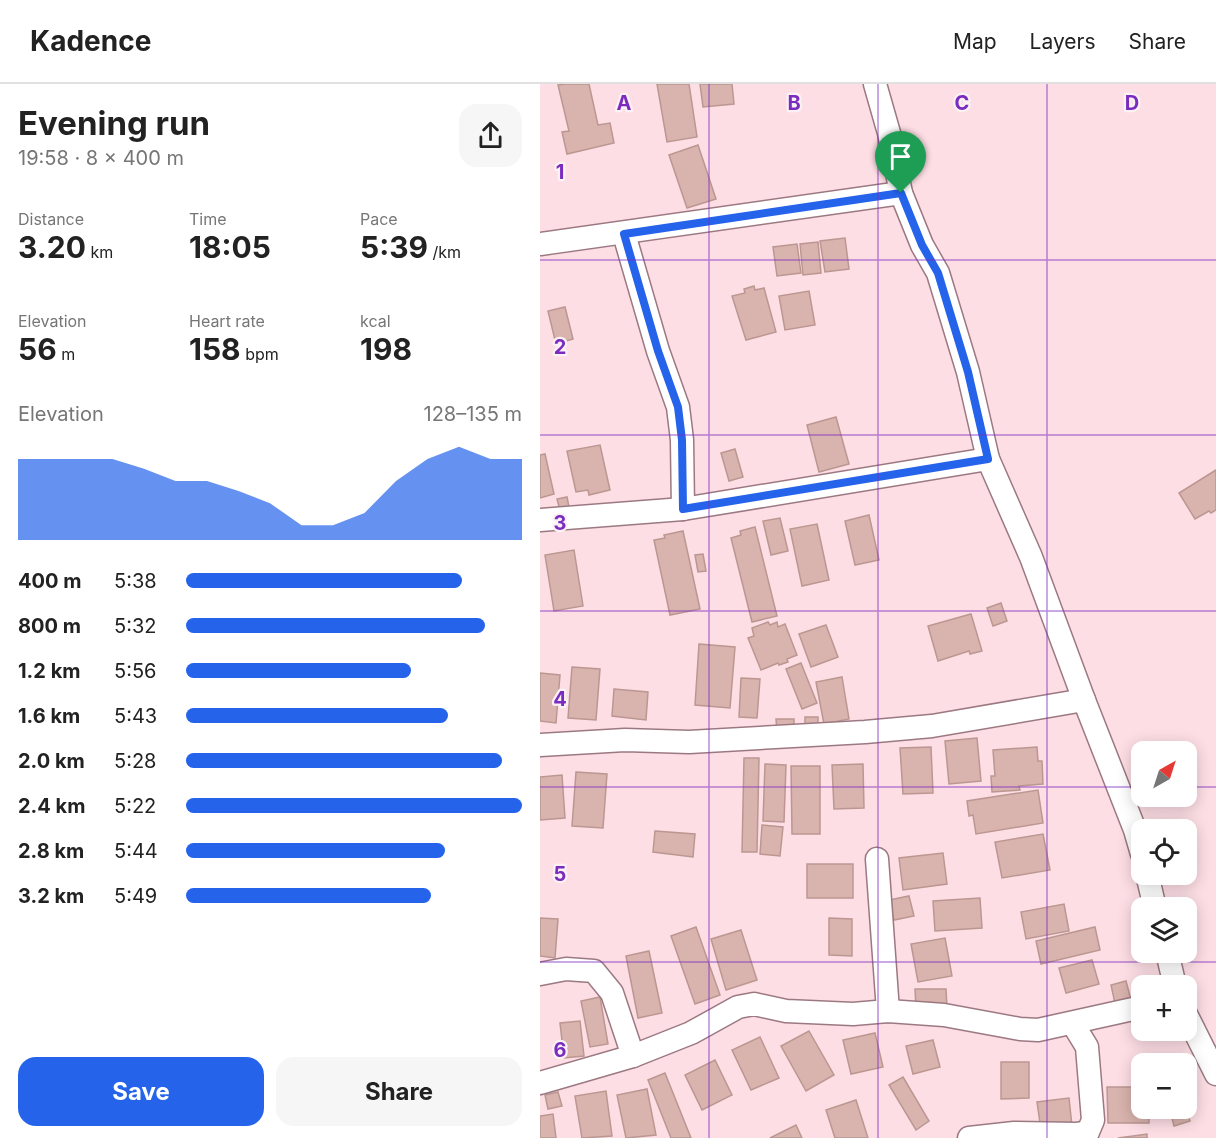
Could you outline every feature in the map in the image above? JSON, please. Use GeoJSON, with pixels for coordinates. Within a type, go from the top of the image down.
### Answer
{"type":"FeatureCollection","features":[{"type":"Feature","properties":{"kind":"street"},"geometry":{"type":"LineString","coordinates":[[875,84],[889,133],[901,193],[922,245],[938,273],[968,372],[988,459],[1031,556],[1083,700],[1131,820]]}},
{"type":"Feature","properties":{"kind":"street"},"geometry":{"type":"LineString","coordinates":[[540,244],[624,234],[901,193]]}},
{"type":"Feature","properties":{"kind":"street"},"geometry":{"type":"LineString","coordinates":[[624,234],[658,351],[678,407],[682,440],[683,509]]}},
{"type":"Feature","properties":{"kind":"street"},"geometry":{"type":"LineString","coordinates":[[540,520],[683,509],[988,459]]}},
{"type":"Feature","properties":{"kind":"street"},"geometry":{"type":"LineString","coordinates":[[540,745],[625,740],[689,742],[763,737],[807,737],[932,726],[1083,700]]}},
{"type":"Feature","properties":{"kind":"street"},"geometry":{"type":"LineString","coordinates":[[877,859],[888,1011]]}},
{"type":"Feature","properties":{"kind":"street"},"geometry":{"type":"LineString","coordinates":[[540,974],[566,969],[594,970],[612,993],[633,1056]]}},
{"type":"Feature","properties":{"kind":"street"},"geometry":{"type":"LineString","coordinates":[[540,1083],[633,1056],[691,1034],[738,1007],[754,1004],[786,1011],[814,1013],[852,1014],[888,1011],[944,1015],[1020,1029],[1038,1030],[1131,1010]]}},
{"type":"Feature","properties":{"kind":"street"},"geometry":{"type":"LineString","coordinates":[[969,1138],[1014,1133],[1076,1134],[1088,1132],[1093,1120],[1087,1047],[1073,1024]]}},
{"type":"Feature","properties":{"kind":"street"},"geometry":{"type":"LineString","coordinates":[[1197,1036],[1216,1074]]}},
{"type":"Feature","properties":{"kind":"building"},"geometry":{"type":"Polygon","coordinates":[[[589,84],[598,125],[610,123],[614,143],[567,154],[562,132],[569,131],[558,85],[589,84]]]}},
{"type":"Feature","properties":{"kind":"building"},"geometry":{"type":"Polygon","coordinates":[[[657,84],[689,84],[697,137],[667,142],[657,84]]]}},
{"type":"Feature","properties":{"kind":"building"},"geometry":{"type":"Polygon","coordinates":[[[700,84],[732,84],[734,104],[703,107],[700,84]]]}},
{"type":"Feature","properties":{"kind":"building"},"geometry":{"type":"Polygon","coordinates":[[[698,145],[716,199],[687,208],[669,155],[698,145]]]}},
{"type":"Feature","properties":{"kind":"building"},"geometry":{"type":"Polygon","coordinates":[[[845,238],[849,269],[825,272],[820,241],[845,238]]]}},
{"type":"Feature","properties":{"kind":"building"},"geometry":{"type":"Polygon","coordinates":[[[818,242],[821,273],[803,275],[800,244],[818,242]]]}},
{"type":"Feature","properties":{"kind":"building"},"geometry":{"type":"Polygon","coordinates":[[[797,244],[801,273],[777,276],[773,247],[797,244]]]}},
{"type":"Feature","properties":{"kind":"building"},"geometry":{"type":"Polygon","coordinates":[[[754,286],[755,290],[764,288],[776,332],[746,340],[732,296],[745,293],[744,289],[754,286]]]}},
{"type":"Feature","properties":{"kind":"building"},"geometry":{"type":"Polygon","coordinates":[[[809,291],[815,325],[785,330],[779,296],[809,291]]]}},
{"type":"Feature","properties":{"kind":"building"},"geometry":{"type":"Polygon","coordinates":[[[565,307],[573,339],[556,344],[548,311],[565,307]]]}},
{"type":"Feature","properties":{"kind":"building"},"geometry":{"type":"Polygon","coordinates":[[[836,417],[849,464],[819,472],[807,425],[836,417]]]}},
{"type":"Feature","properties":{"kind":"building"},"geometry":{"type":"Polygon","coordinates":[[[600,445],[610,490],[589,495],[588,490],[576,492],[567,451],[600,445]]]}},
{"type":"Feature","properties":{"kind":"building"},"geometry":{"type":"Polygon","coordinates":[[[735,449],[743,477],[729,481],[721,453],[735,449]]]}},
{"type":"Feature","properties":{"kind":"building"},"geometry":{"type":"Polygon","coordinates":[[[545,454],[554,494],[540,498],[540,455],[545,454]]]}},
{"type":"Feature","properties":{"kind":"building"},"geometry":{"type":"Polygon","coordinates":[[[1216,470],[1216,510],[1211,513],[1209,511],[1195,519],[1179,493],[1216,470]]]}},
{"type":"Feature","properties":{"kind":"building"},"geometry":{"type":"Polygon","coordinates":[[[567,497],[570,512],[561,514],[557,499],[567,497]]]}},
{"type":"Feature","properties":{"kind":"building"},"geometry":{"type":"Polygon","coordinates":[[[869,515],[879,560],[855,565],[845,521],[869,515]]]}},
{"type":"Feature","properties":{"kind":"building"},"geometry":{"type":"Polygon","coordinates":[[[780,518],[788,551],[771,555],[763,521],[780,518]]]}},
{"type":"Feature","properties":{"kind":"building"},"geometry":{"type":"Polygon","coordinates":[[[817,524],[829,580],[802,586],[790,529],[817,524]]]}},
{"type":"Feature","properties":{"kind":"building"},"geometry":{"type":"Polygon","coordinates":[[[755,527],[777,616],[752,622],[731,538],[741,535],[740,531],[755,527]]]}},
{"type":"Feature","properties":{"kind":"building"},"geometry":{"type":"Polygon","coordinates":[[[683,531],[700,609],[670,615],[654,540],[665,538],[664,535],[683,531]]]}},
{"type":"Feature","properties":{"kind":"building"},"geometry":{"type":"Polygon","coordinates":[[[574,550],[583,606],[554,611],[545,555],[574,550]]]}},
{"type":"Feature","properties":{"kind":"building"},"geometry":{"type":"Polygon","coordinates":[[[703,554],[706,571],[698,572],[695,555],[703,554]]]}},
{"type":"Feature","properties":{"kind":"building"},"geometry":{"type":"Polygon","coordinates":[[[1001,603],[1007,621],[993,626],[987,608],[1001,603]]]}},
{"type":"Feature","properties":{"kind":"building"},"geometry":{"type":"Polygon","coordinates":[[[971,614],[982,651],[970,654],[969,651],[938,661],[928,626],[971,614]]]}},
{"type":"Feature","properties":{"kind":"building"},"geometry":{"type":"Polygon","coordinates":[[[768,622],[770,625],[777,622],[778,627],[785,624],[797,655],[787,659],[788,662],[779,665],[778,663],[761,670],[748,638],[754,636],[752,628],[768,622]]]}},
{"type":"Feature","properties":{"kind":"building"},"geometry":{"type":"Polygon","coordinates":[[[826,625],[838,657],[811,667],[799,634],[826,625]]]}},
{"type":"Feature","properties":{"kind":"building"},"geometry":{"type":"Polygon","coordinates":[[[699,644],[735,647],[730,708],[695,705],[699,644]]]}},
{"type":"Feature","properties":{"kind":"building"},"geometry":{"type":"Polygon","coordinates":[[[801,663],[817,703],[802,709],[786,669],[801,663]]]}},
{"type":"Feature","properties":{"kind":"building"},"geometry":{"type":"Polygon","coordinates":[[[572,667],[600,669],[596,720],[568,718],[572,667]]]}},
{"type":"Feature","properties":{"kind":"building"},"geometry":{"type":"Polygon","coordinates":[[[540,673],[560,675],[556,723],[540,721],[540,673]]]}},
{"type":"Feature","properties":{"kind":"building"},"geometry":{"type":"Polygon","coordinates":[[[842,677],[849,719],[824,724],[816,682],[842,677]]]}},
{"type":"Feature","properties":{"kind":"building"},"geometry":{"type":"Polygon","coordinates":[[[741,678],[760,679],[757,718],[739,717],[741,678]]]}},
{"type":"Feature","properties":{"kind":"building"},"geometry":{"type":"Polygon","coordinates":[[[614,689],[648,692],[646,720],[612,716],[614,689]]]}},
{"type":"Feature","properties":{"kind":"building"},"geometry":{"type":"Polygon","coordinates":[[[805,717],[818,717],[818,729],[805,729],[805,717]]]}},
{"type":"Feature","properties":{"kind":"building"},"geometry":{"type":"Polygon","coordinates":[[[776,719],[794,719],[794,731],[777,731],[776,719]]]}},
{"type":"Feature","properties":{"kind":"building"},"geometry":{"type":"Polygon","coordinates":[[[977,738],[981,781],[949,784],[945,741],[977,738]]]}},
{"type":"Feature","properties":{"kind":"building"},"geometry":{"type":"Polygon","coordinates":[[[931,747],[933,793],[903,794],[900,748],[931,747]]]}},
{"type":"Feature","properties":{"kind":"building"},"geometry":{"type":"Polygon","coordinates":[[[1037,747],[1038,761],[1042,761],[1043,784],[1019,786],[1020,790],[992,792],[991,776],[995,776],[993,750],[1037,747]]]}},
{"type":"Feature","properties":{"kind":"building"},"geometry":{"type":"Polygon","coordinates":[[[744,758],[759,758],[757,852],[742,852],[744,758]]]}},
{"type":"Feature","properties":{"kind":"building"},"geometry":{"type":"Polygon","coordinates":[[[765,764],[786,765],[784,822],[763,821],[765,764]]]}},
{"type":"Feature","properties":{"kind":"building"},"geometry":{"type":"Polygon","coordinates":[[[863,764],[864,808],[834,809],[832,765],[863,764]]]}},
{"type":"Feature","properties":{"kind":"building"},"geometry":{"type":"Polygon","coordinates":[[[791,766],[820,766],[820,834],[792,834],[791,766]]]}},
{"type":"Feature","properties":{"kind":"building"},"geometry":{"type":"Polygon","coordinates":[[[576,772],[607,774],[603,828],[572,826],[576,772]]]}},
{"type":"Feature","properties":{"kind":"building"},"geometry":{"type":"Polygon","coordinates":[[[562,775],[565,818],[540,820],[540,777],[562,775]]]}},
{"type":"Feature","properties":{"kind":"building"},"geometry":{"type":"Polygon","coordinates":[[[1038,790],[1043,823],[976,834],[973,815],[969,816],[967,801],[1038,790]]]}},
{"type":"Feature","properties":{"kind":"building"},"geometry":{"type":"Polygon","coordinates":[[[762,825],[783,827],[780,856],[760,854],[762,825]]]}},
{"type":"Feature","properties":{"kind":"building"},"geometry":{"type":"Polygon","coordinates":[[[655,831],[695,834],[693,857],[653,852],[655,831]]]}},
{"type":"Feature","properties":{"kind":"building"},"geometry":{"type":"Polygon","coordinates":[[[1043,834],[1050,870],[1002,878],[995,842],[1043,834]]]}},
{"type":"Feature","properties":{"kind":"building"},"geometry":{"type":"Polygon","coordinates":[[[943,853],[947,884],[903,890],[899,858],[943,853]]]}},
{"type":"Feature","properties":{"kind":"building"},"geometry":{"type":"Polygon","coordinates":[[[807,864],[853,864],[853,898],[807,898],[807,864]]]}},
{"type":"Feature","properties":{"kind":"building"},"geometry":{"type":"Polygon","coordinates":[[[909,896],[914,916],[894,920],[889,900],[909,896]]]}},
{"type":"Feature","properties":{"kind":"building"},"geometry":{"type":"Polygon","coordinates":[[[980,898],[982,928],[935,931],[933,901],[980,898]]]}},
{"type":"Feature","properties":{"kind":"building"},"geometry":{"type":"Polygon","coordinates":[[[1064,904],[1069,931],[1026,939],[1021,912],[1064,904]]]}},
{"type":"Feature","properties":{"kind":"building"},"geometry":{"type":"Polygon","coordinates":[[[540,918],[558,919],[555,958],[540,956],[540,918]]]}},
{"type":"Feature","properties":{"kind":"building"},"geometry":{"type":"Polygon","coordinates":[[[829,918],[852,919],[852,956],[829,955],[829,918]]]}},
{"type":"Feature","properties":{"kind":"building"},"geometry":{"type":"Polygon","coordinates":[[[696,927],[720,995],[695,1004],[671,936],[696,927]]]}},
{"type":"Feature","properties":{"kind":"building"},"geometry":{"type":"Polygon","coordinates":[[[1095,927],[1100,950],[1041,964],[1036,941],[1095,927]]]}},
{"type":"Feature","properties":{"kind":"building"},"geometry":{"type":"Polygon","coordinates":[[[741,930],[757,980],[726,990],[711,939],[741,930]]]}},
{"type":"Feature","properties":{"kind":"building"},"geometry":{"type":"Polygon","coordinates":[[[945,938],[952,976],[918,982],[911,944],[945,938]]]}},
{"type":"Feature","properties":{"kind":"building"},"geometry":{"type":"Polygon","coordinates":[[[649,951],[662,1013],[638,1018],[626,956],[649,951]]]}},
{"type":"Feature","properties":{"kind":"building"},"geometry":{"type":"Polygon","coordinates":[[[1092,960],[1099,984],[1066,993],[1059,968],[1092,960]]]}},
{"type":"Feature","properties":{"kind":"building"},"geometry":{"type":"Polygon","coordinates":[[[1126,981],[1131,1004],[1116,1008],[1111,985],[1126,981]]]}},
{"type":"Feature","properties":{"kind":"building"},"geometry":{"type":"Polygon","coordinates":[[[915,989],[946,989],[947,1008],[916,1008],[915,989]]]}},
{"type":"Feature","properties":{"kind":"building"},"geometry":{"type":"Polygon","coordinates":[[[600,997],[608,1044],[590,1047],[581,1001],[600,997]]]}},
{"type":"Feature","properties":{"kind":"building"},"geometry":{"type":"Polygon","coordinates":[[[580,1021],[584,1056],[564,1058],[560,1023],[580,1021]]]}},
{"type":"Feature","properties":{"kind":"building"},"geometry":{"type":"Polygon","coordinates":[[[809,1031],[834,1075],[806,1091],[781,1046],[809,1031]]]}},
{"type":"Feature","properties":{"kind":"building"},"geometry":{"type":"Polygon","coordinates":[[[875,1033],[883,1067],[851,1074],[843,1040],[875,1033]]]}},
{"type":"Feature","properties":{"kind":"building"},"geometry":{"type":"Polygon","coordinates":[[[760,1037],[779,1078],[751,1090],[732,1050],[760,1037]]]}},
{"type":"Feature","properties":{"kind":"building"},"geometry":{"type":"Polygon","coordinates":[[[933,1040],[940,1067],[913,1074],[906,1046],[933,1040]]]}},
{"type":"Feature","properties":{"kind":"building"},"geometry":{"type":"Polygon","coordinates":[[[715,1060],[732,1095],[702,1110],[685,1075],[715,1060]]]}},
{"type":"Feature","properties":{"kind":"building"},"geometry":{"type":"Polygon","coordinates":[[[1001,1062],[1029,1062],[1029,1098],[1001,1099],[1001,1062]]]}},
{"type":"Feature","properties":{"kind":"building"},"geometry":{"type":"Polygon","coordinates":[[[665,1073],[691,1138],[671,1138],[648,1080],[665,1073]]]}},
{"type":"Feature","properties":{"kind":"building"},"geometry":{"type":"Polygon","coordinates":[[[903,1077],[929,1121],[916,1130],[889,1085],[903,1077]]]}},
{"type":"Feature","properties":{"kind":"building"},"geometry":{"type":"Polygon","coordinates":[[[1107,1087],[1131,1087],[1131,1119],[1149,1119],[1149,1123],[1108,1123],[1107,1087]]]}},
{"type":"Feature","properties":{"kind":"building"},"geometry":{"type":"Polygon","coordinates":[[[647,1089],[656,1135],[626,1138],[617,1095],[647,1089]]]}},
{"type":"Feature","properties":{"kind":"building"},"geometry":{"type":"Polygon","coordinates":[[[606,1091],[612,1136],[582,1138],[575,1096],[606,1091]]]}},
{"type":"Feature","properties":{"kind":"building"},"geometry":{"type":"Polygon","coordinates":[[[558,1092],[562,1106],[548,1109],[545,1095],[558,1092]]]}},
{"type":"Feature","properties":{"kind":"building"},"geometry":{"type":"Polygon","coordinates":[[[1069,1098],[1072,1126],[1041,1130],[1037,1102],[1069,1098]]]}},
{"type":"Feature","properties":{"kind":"building"},"geometry":{"type":"Polygon","coordinates":[[[856,1100],[868,1138],[835,1138],[826,1110],[856,1100]]]}},
{"type":"Feature","properties":{"kind":"building"},"geometry":{"type":"Polygon","coordinates":[[[553,1114],[556,1138],[540,1138],[540,1116],[553,1114]]]}},
{"type":"Feature","properties":{"kind":"building"},"geometry":{"type":"Polygon","coordinates":[[[1172,1119],[1189,1119],[1190,1121],[1174,1126],[1172,1119]]]}},
{"type":"Feature","properties":{"kind":"building"},"geometry":{"type":"Polygon","coordinates":[[[796,1125],[802,1138],[770,1138],[796,1125]]]}},
{"type":"Feature","properties":{"kind":"building"},"geometry":{"type":"Polygon","coordinates":[[[1147,1134],[1147,1138],[1118,1138],[1147,1134]]]}},
{"type":"Feature","properties":{"kind":"route"},"geometry":{"type":"LineString","coordinates":[[901,193],[922,245],[938,273],[968,372],[988,459],[683,509],[682,440],[678,407],[658,351],[624,234],[901,193]]}}]}
